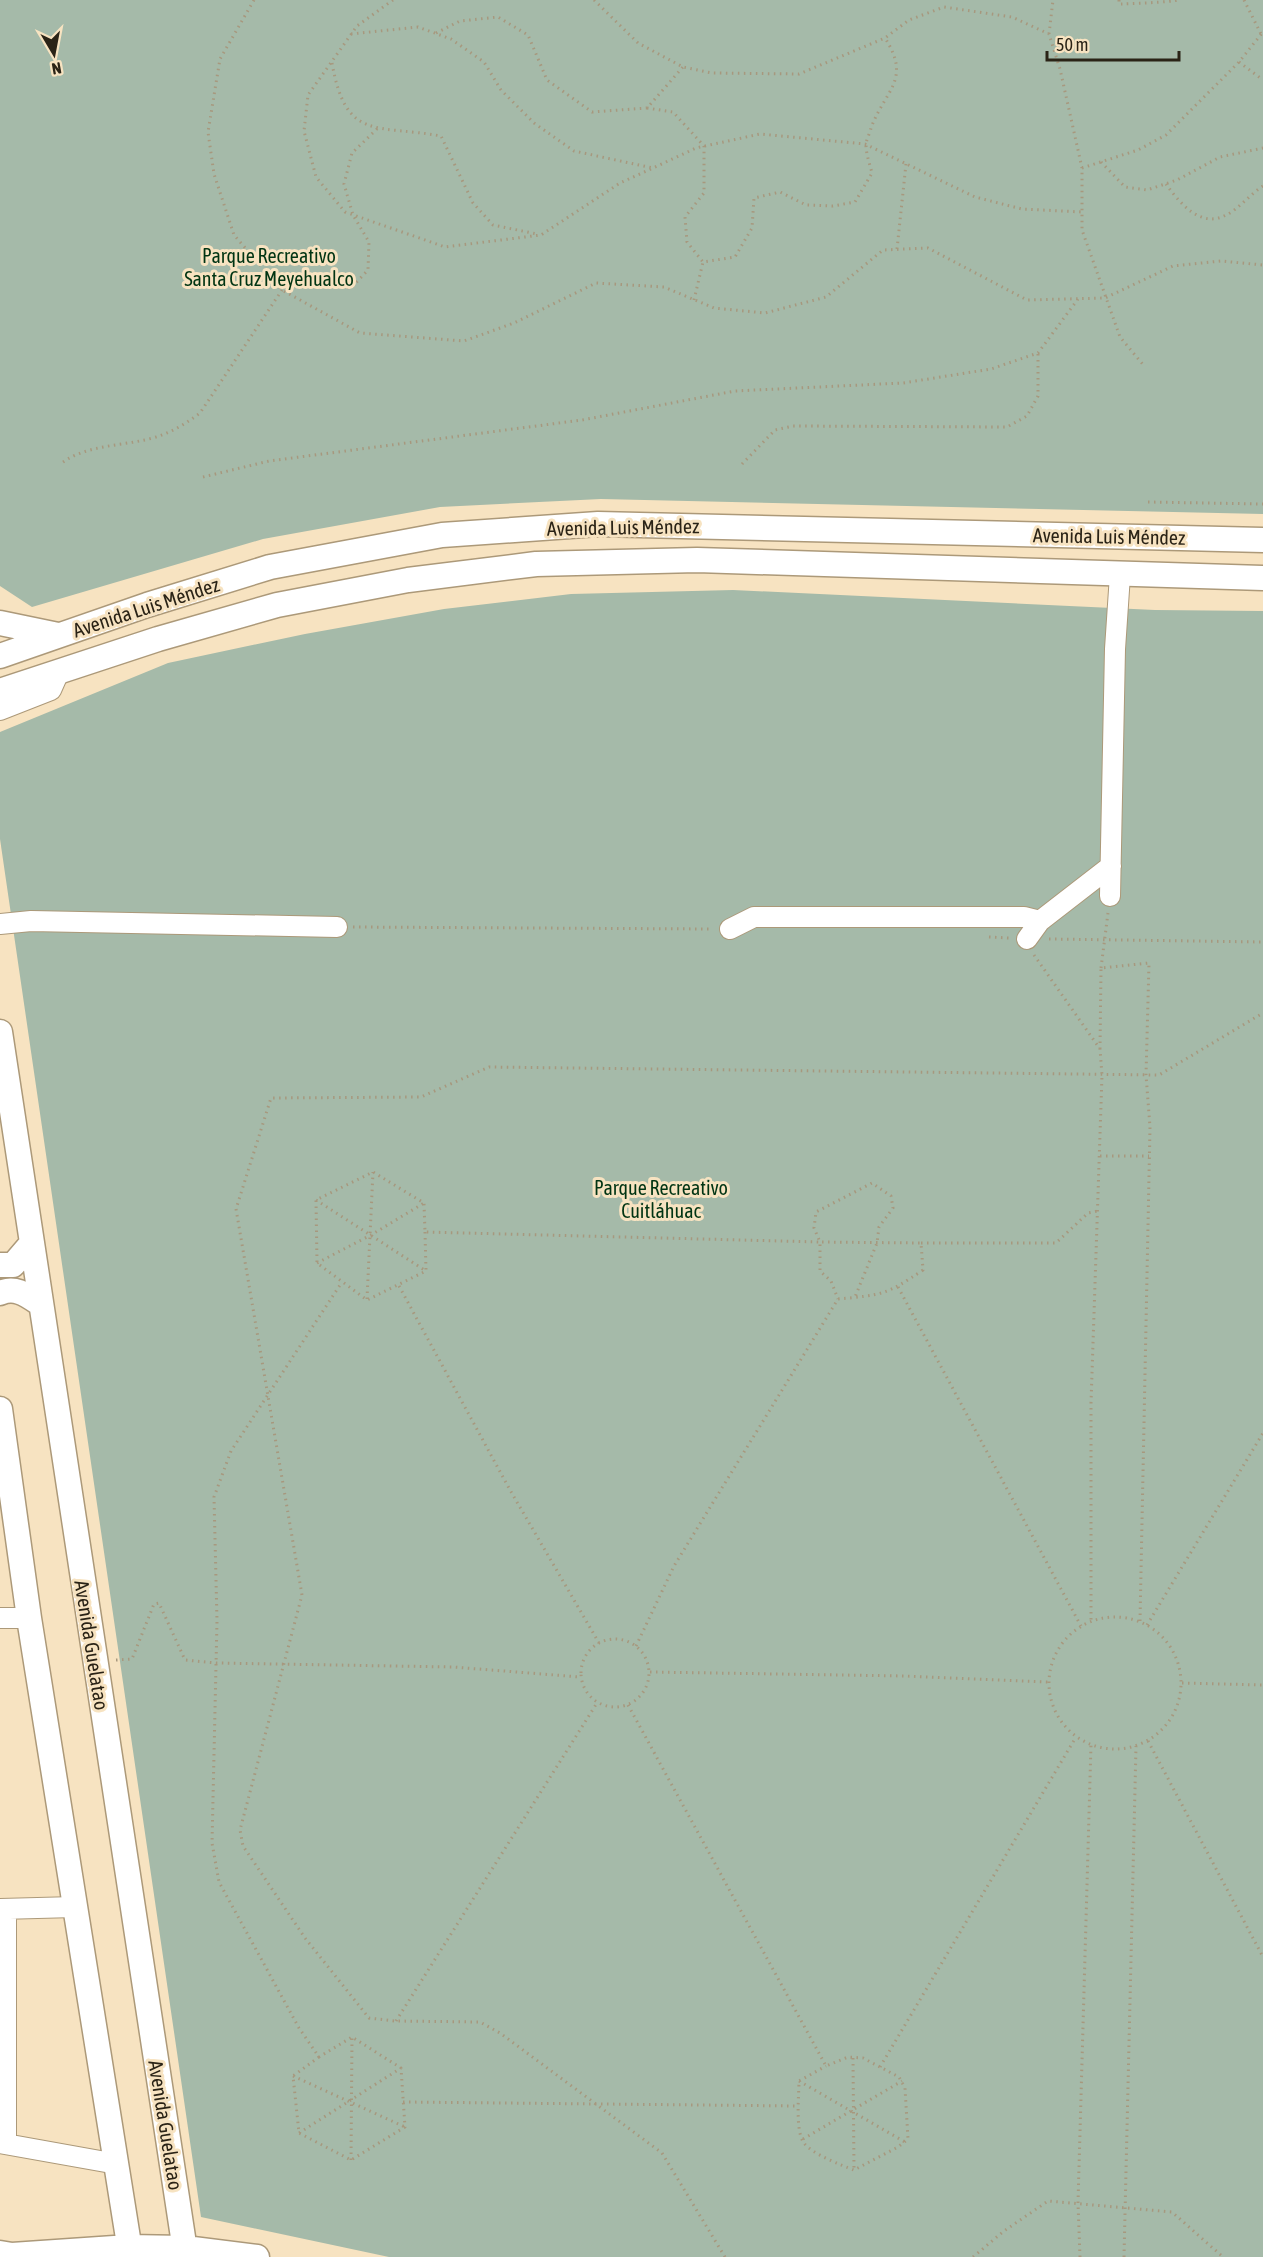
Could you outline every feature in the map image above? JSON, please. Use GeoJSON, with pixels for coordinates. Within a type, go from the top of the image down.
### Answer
{"type":"FeatureCollection","features":[{"type":"Feature","properties":{"kind":"main road","name":"Avenida Luis Méndez"},"geometry":{"type":"LineString","coordinates":[[0,656],[270,567],[442,535],[598,524],[1263,540]]}},
{"type":"Feature","properties":{"kind":"main road"},"geometry":{"type":"LineString","coordinates":[[974,570],[976,533]]}},
{"type":"Feature","properties":{"kind":"main road"},"geometry":{"type":"LineString","coordinates":[[1067,573],[1070,536]]}},
{"type":"Feature","properties":{"kind":"main road","name":"Avenida Luis Méndez"},"geometry":{"type":"LineString","coordinates":[[0,691],[158,639],[277,605],[408,580],[536,564],[697,560],[1263,578]]}},
{"type":"Feature","properties":{"kind":"main road"},"geometry":{"type":"LineString","coordinates":[[0,623],[58,635]]}},
{"type":"Feature","properties":{"kind":"main road","name":"Avenida Guelatao"},"geometry":{"type":"LineString","coordinates":[[0,1032],[39,1304],[185,2253]]}},
{"type":"Feature","properties":{"kind":"main road"},"geometry":{"type":"LineString","coordinates":[[0,1265],[14,1265],[31,1244]]}},
{"type":"Feature","properties":{"kind":"main road"},"geometry":{"type":"LineString","coordinates":[[0,1293],[7,1290],[18,1291],[39,1304]]}},
{"type":"Feature","properties":{"kind":"main road"},"geometry":{"type":"LineString","coordinates":[[0,1409],[29,1618],[130,2252]]}},
{"type":"Feature","properties":{"kind":"main road"},"geometry":{"type":"LineString","coordinates":[[10,2256],[130,2252],[257,2257]]}},
{"type":"Feature","properties":{"kind":"street"},"geometry":{"type":"LineString","coordinates":[[1110,896],[1115,650],[1120,575]]}},
{"type":"Feature","properties":{"kind":"street"},"geometry":{"type":"LineString","coordinates":[[0,710],[51,690],[60,672]]}},
{"type":"Feature","properties":{"kind":"street"},"geometry":{"type":"LineString","coordinates":[[1027,939],[1040,921],[1111,866]]}},
{"type":"Feature","properties":{"kind":"street"},"geometry":{"type":"LineString","coordinates":[[730,929],[754,917],[1024,917],[1040,921]]}},
{"type":"Feature","properties":{"kind":"street"},"geometry":{"type":"LineString","coordinates":[[0,924],[31,921],[337,927]]}},
{"type":"Feature","properties":{"kind":"street"},"geometry":{"type":"LineString","coordinates":[[0,1618],[29,1618]]}},
{"type":"Feature","properties":{"kind":"street"},"geometry":{"type":"LineString","coordinates":[[75,1907],[3,1909],[3,2143],[117,2164]]}},
{"type":"Feature","properties":{"kind":"path"},"geometry":{"type":"LineString","coordinates":[[254,0],[220,59],[208,132],[214,174],[234,235],[284,291],[360,333],[464,341],[514,323],[596,283],[664,287],[714,309],[765,313],[826,297],[883,250],[928,248],[1027,300],[1106,298],[1173,266],[1221,261],[1263,265]]}},
{"type":"Feature","properties":{"kind":"path"},"geometry":{"type":"LineString","coordinates":[[393,0],[357,26],[308,95],[304,132],[316,177],[345,212],[446,247],[541,235],[620,183],[704,146],[760,134],[866,144],[975,197],[1022,209],[1082,212]]}},
{"type":"Feature","properties":{"kind":"path"},"geometry":{"type":"LineString","coordinates":[[594,0],[638,43],[683,67],[712,73],[799,74],[885,38],[909,20],[944,7],[1012,16],[1049,34]]}},
{"type":"Feature","properties":{"kind":"path"},"geometry":{"type":"LineString","coordinates":[[1053,0],[1049,34],[1060,69],[1082,168],[1082,230],[1120,337],[1145,367]]}},
{"type":"Feature","properties":{"kind":"path"},"geometry":{"type":"LineString","coordinates":[[1119,0],[1119,4],[1155,0],[1171,3],[1178,0]]}},
{"type":"Feature","properties":{"kind":"path"},"geometry":{"type":"LineString","coordinates":[[1082,168],[1138,150],[1166,135],[1239,62],[1262,33],[1244,0]]}},
{"type":"Feature","properties":{"kind":"path"},"geometry":{"type":"LineString","coordinates":[[435,33],[460,21],[498,17],[528,35],[547,80],[592,112],[647,108],[673,111],[704,146],[704,193],[686,217],[687,242],[703,262]]}},
{"type":"Feature","properties":{"kind":"path"},"geometry":{"type":"LineString","coordinates":[[351,34],[418,27],[451,39],[484,62],[501,90],[534,123],[573,151],[653,168]]}},
{"type":"Feature","properties":{"kind":"path"},"geometry":{"type":"LineString","coordinates":[[703,262],[735,257],[752,228],[754,198],[780,192],[806,205],[833,206],[855,202],[872,173],[866,144],[878,110],[895,85],[898,70],[893,51],[885,38]]}},
{"type":"Feature","properties":{"kind":"path"},"geometry":{"type":"LineString","coordinates":[[332,62],[336,85],[350,116],[369,127],[441,136],[473,203],[493,225],[541,235]]}},
{"type":"Feature","properties":{"kind":"path"},"geometry":{"type":"LineString","coordinates":[[1239,62],[1263,80]]}},
{"type":"Feature","properties":{"kind":"path"},"geometry":{"type":"LineString","coordinates":[[647,108],[683,67]]}},
{"type":"Feature","properties":{"kind":"path"},"geometry":{"type":"LineString","coordinates":[[63,462],[77,452],[152,438],[182,427],[200,413],[284,291],[295,281],[351,288],[368,270],[369,242],[353,214],[344,184],[352,153],[378,128]]}},
{"type":"Feature","properties":{"kind":"path"},"geometry":{"type":"LineString","coordinates":[[1101,162],[1125,187],[1147,190],[1177,180],[1220,157],[1263,148]]}},
{"type":"Feature","properties":{"kind":"path"},"geometry":{"type":"LineString","coordinates":[[897,249],[906,164]]}},
{"type":"Feature","properties":{"kind":"path"},"geometry":{"type":"LineString","coordinates":[[1166,184],[1184,209],[1209,218],[1226,215],[1263,186]]}},
{"type":"Feature","properties":{"kind":"path"},"geometry":{"type":"LineString","coordinates":[[694,300],[703,262]]}},
{"type":"Feature","properties":{"kind":"path"},"geometry":{"type":"LineString","coordinates":[[203,477],[269,461],[582,420],[735,391],[903,382],[991,369],[1038,352],[1078,299]]}},
{"type":"Feature","properties":{"kind":"path"},"geometry":{"type":"LineString","coordinates":[[742,464],[775,430],[793,426],[1006,427],[1028,416],[1038,396],[1038,352]]}},
{"type":"Feature","properties":{"kind":"path"},"geometry":{"type":"LineString","coordinates":[[1148,502],[1263,504]]}},
{"type":"Feature","properties":{"kind":"path"},"geometry":{"type":"LineString","coordinates":[[1090,1622],[1091,1402],[1102,1075],[1101,968],[1110,896]]}},
{"type":"Feature","properties":{"kind":"path"},"geometry":{"type":"LineString","coordinates":[[1027,939],[1038,962],[1100,1049]]}},
{"type":"Feature","properties":{"kind":"path"},"geometry":{"type":"LineString","coordinates":[[1101,968],[1149,963],[1146,1075],[1149,1156],[1140,1621]]}},
{"type":"Feature","properties":{"kind":"path"},"geometry":{"type":"LineString","coordinates":[[725,2257],[662,2153],[501,2033],[480,2022],[395,2021],[369,2018],[306,1938],[243,1846],[240,1830],[302,1595],[236,1209],[272,1098],[421,1097],[489,1066],[1159,1076],[1263,1013]]}},
{"type":"Feature","properties":{"kind":"path"},"geometry":{"type":"LineString","coordinates":[[1100,1156],[1149,1156]]}},
{"type":"Feature","properties":{"kind":"path"},"geometry":{"type":"LineString","coordinates":[[316,1200],[373,1172]]}},
{"type":"Feature","properties":{"kind":"path"},"geometry":{"type":"LineString","coordinates":[[373,1172],[424,1203]]}},
{"type":"Feature","properties":{"kind":"path"},"geometry":{"type":"LineString","coordinates":[[367,1300],[373,1172]]}},
{"type":"Feature","properties":{"kind":"path"},"geometry":{"type":"LineString","coordinates":[[838,1299],[831,1281],[820,1271],[820,1242],[814,1228],[816,1212],[872,1183],[891,1196],[893,1208],[879,1227],[877,1243],[855,1298]]}},
{"type":"Feature","properties":{"kind":"path"},"geometry":{"type":"LineString","coordinates":[[316,1200],[426,1271]]}},
{"type":"Feature","properties":{"kind":"path"},"geometry":{"type":"LineString","coordinates":[[316,1200],[317,1263]]}},
{"type":"Feature","properties":{"kind":"path"},"geometry":{"type":"LineString","coordinates":[[317,1263],[371,1235],[424,1203]]}},
{"type":"Feature","properties":{"kind":"path"},"geometry":{"type":"LineString","coordinates":[[424,1203],[426,1271]]}},
{"type":"Feature","properties":{"kind":"path"},"geometry":{"type":"LineString","coordinates":[[425,1232],[877,1243],[1056,1243],[1088,1213],[1098,1211]]}},
{"type":"Feature","properties":{"kind":"path"},"geometry":{"type":"LineString","coordinates":[[838,1299],[890,1293],[923,1270],[921,1243]]}},
{"type":"Feature","properties":{"kind":"path"},"geometry":{"type":"LineString","coordinates":[[317,1263],[367,1300]]}},
{"type":"Feature","properties":{"kind":"path"},"geometry":{"type":"LineString","coordinates":[[367,1300],[426,1271]]}},
{"type":"Feature","properties":{"kind":"path"},"geometry":{"type":"LineString","coordinates":[[319,2056],[299,2028],[219,1882],[212,1843],[216,1663],[214,1497],[231,1451],[342,1282]]}},
{"type":"Feature","properties":{"kind":"path"},"geometry":{"type":"LineString","coordinates":[[399,1286],[510,1490],[599,1643]]}},
{"type":"Feature","properties":{"kind":"path"},"geometry":{"type":"LineString","coordinates":[[898,1287],[1082,1626]]}},
{"type":"Feature","properties":{"kind":"path"},"geometry":{"type":"LineString","coordinates":[[636,1646],[674,1566],[838,1299]]}},
{"type":"Feature","properties":{"kind":"path"},"geometry":{"type":"LineString","coordinates":[[1148,1625],[1263,1433]]}},
{"type":"Feature","properties":{"kind":"path"},"geometry":{"type":"LineString","coordinates":[[94,1662],[132,1659],[154,1604],[159,1603],[185,1659],[216,1663],[284,1662],[453,1666],[580,1677]]}},
{"type":"Feature","properties":{"kind":"path"},"geometry":{"type":"LineString","coordinates":[[1119,1616],[1140,1621],[1158,1632],[1173,1649],[1181,1670],[1182,1693],[1175,1714],[1161,1732],[1148,1741],[1119,1750],[1091,1744],[1076,1737],[1061,1722],[1051,1703],[1048,1682],[1052,1661],[1062,1642],[1090,1622],[1119,1616]]}},
{"type":"Feature","properties":{"kind":"path"},"geometry":{"type":"LineString","coordinates":[[618,1639],[636,1646],[648,1662],[650,1672],[645,1692],[628,1705],[607,1707],[597,1703],[583,1687],[580,1677],[585,1657],[599,1643],[618,1639]]}},
{"type":"Feature","properties":{"kind":"path"},"geometry":{"type":"LineString","coordinates":[[650,1672],[905,1676],[1048,1682]]}},
{"type":"Feature","properties":{"kind":"path"},"geometry":{"type":"LineString","coordinates":[[1182,1683],[1263,1685]]}},
{"type":"Feature","properties":{"kind":"path"},"geometry":{"type":"LineString","coordinates":[[395,2021],[597,1703]]}},
{"type":"Feature","properties":{"kind":"path"},"geometry":{"type":"LineString","coordinates":[[628,1705],[826,2066]]}},
{"type":"Feature","properties":{"kind":"path"},"geometry":{"type":"LineString","coordinates":[[880,2067],[1076,1737]]}},
{"type":"Feature","properties":{"kind":"path"},"geometry":{"type":"LineString","coordinates":[[1148,1741],[1263,1958]]}},
{"type":"Feature","properties":{"kind":"path"},"geometry":{"type":"LineString","coordinates":[[1080,2257],[1078,2203],[1091,1744]]}},
{"type":"Feature","properties":{"kind":"path"},"geometry":{"type":"LineString","coordinates":[[1124,2257],[1136,1746]]}},
{"type":"Feature","properties":{"kind":"path"},"geometry":{"type":"LineString","coordinates":[[293,2076],[319,2056],[352,2037]]}},
{"type":"Feature","properties":{"kind":"path"},"geometry":{"type":"LineString","coordinates":[[352,2037],[401,2068]]}},
{"type":"Feature","properties":{"kind":"path"},"geometry":{"type":"LineString","coordinates":[[351,2160],[352,2037]]}},
{"type":"Feature","properties":{"kind":"path"},"geometry":{"type":"LineString","coordinates":[[799,2081],[848,2057],[863,2058],[902,2081],[906,2098],[908,2139],[854,2170]]}},
{"type":"Feature","properties":{"kind":"path"},"geometry":{"type":"LineString","coordinates":[[853,2058],[854,2170]]}},
{"type":"Feature","properties":{"kind":"path"},"geometry":{"type":"LineString","coordinates":[[299,2133],[401,2068]]}},
{"type":"Feature","properties":{"kind":"path"},"geometry":{"type":"LineString","coordinates":[[401,2068],[405,2127]]}},
{"type":"Feature","properties":{"kind":"path"},"geometry":{"type":"LineString","coordinates":[[293,2076],[405,2127]]}},
{"type":"Feature","properties":{"kind":"path"},"geometry":{"type":"LineString","coordinates":[[293,2076],[299,2133]]}},
{"type":"Feature","properties":{"kind":"path"},"geometry":{"type":"LineString","coordinates":[[799,2081],[905,2142]]}},
{"type":"Feature","properties":{"kind":"path"},"geometry":{"type":"LineString","coordinates":[[799,2081],[800,2132],[804,2143],[836,2163],[854,2170]]}},
{"type":"Feature","properties":{"kind":"path"},"geometry":{"type":"LineString","coordinates":[[802,2139],[902,2081]]}},
{"type":"Feature","properties":{"kind":"path"},"geometry":{"type":"LineString","coordinates":[[403,2103],[799,2106]]}},
{"type":"Feature","properties":{"kind":"path"},"geometry":{"type":"LineString","coordinates":[[351,2160],[405,2127]]}},
{"type":"Feature","properties":{"kind":"path"},"geometry":{"type":"LineString","coordinates":[[299,2133],[351,2160]]}},
{"type":"Feature","properties":{"kind":"path"},"geometry":{"type":"LineString","coordinates":[[973,2257],[1004,2231],[1048,2201],[1172,2212],[1223,2257]]}},
{"type":"Feature","properties":{"kind":"green space","name":"Parque Recreativo Santa Cruz Meyehualco"},"geometry":{"type":"Polygon","coordinates":[[[0,0],[1263,0],[1263,514],[601,499],[440,507],[263,539],[32,607],[0,586],[0,0]]]}},
{"type":"Feature","properties":{"kind":"green space","name":"Parque Recreativo Cuitláhuac"},"geometry":{"type":"Polygon","coordinates":[[[733,590],[1155,610],[1263,611],[1263,2257],[389,2257],[201,2217],[0,839],[0,732],[168,663],[305,634],[444,609],[571,594],[733,590]]]}}]}
